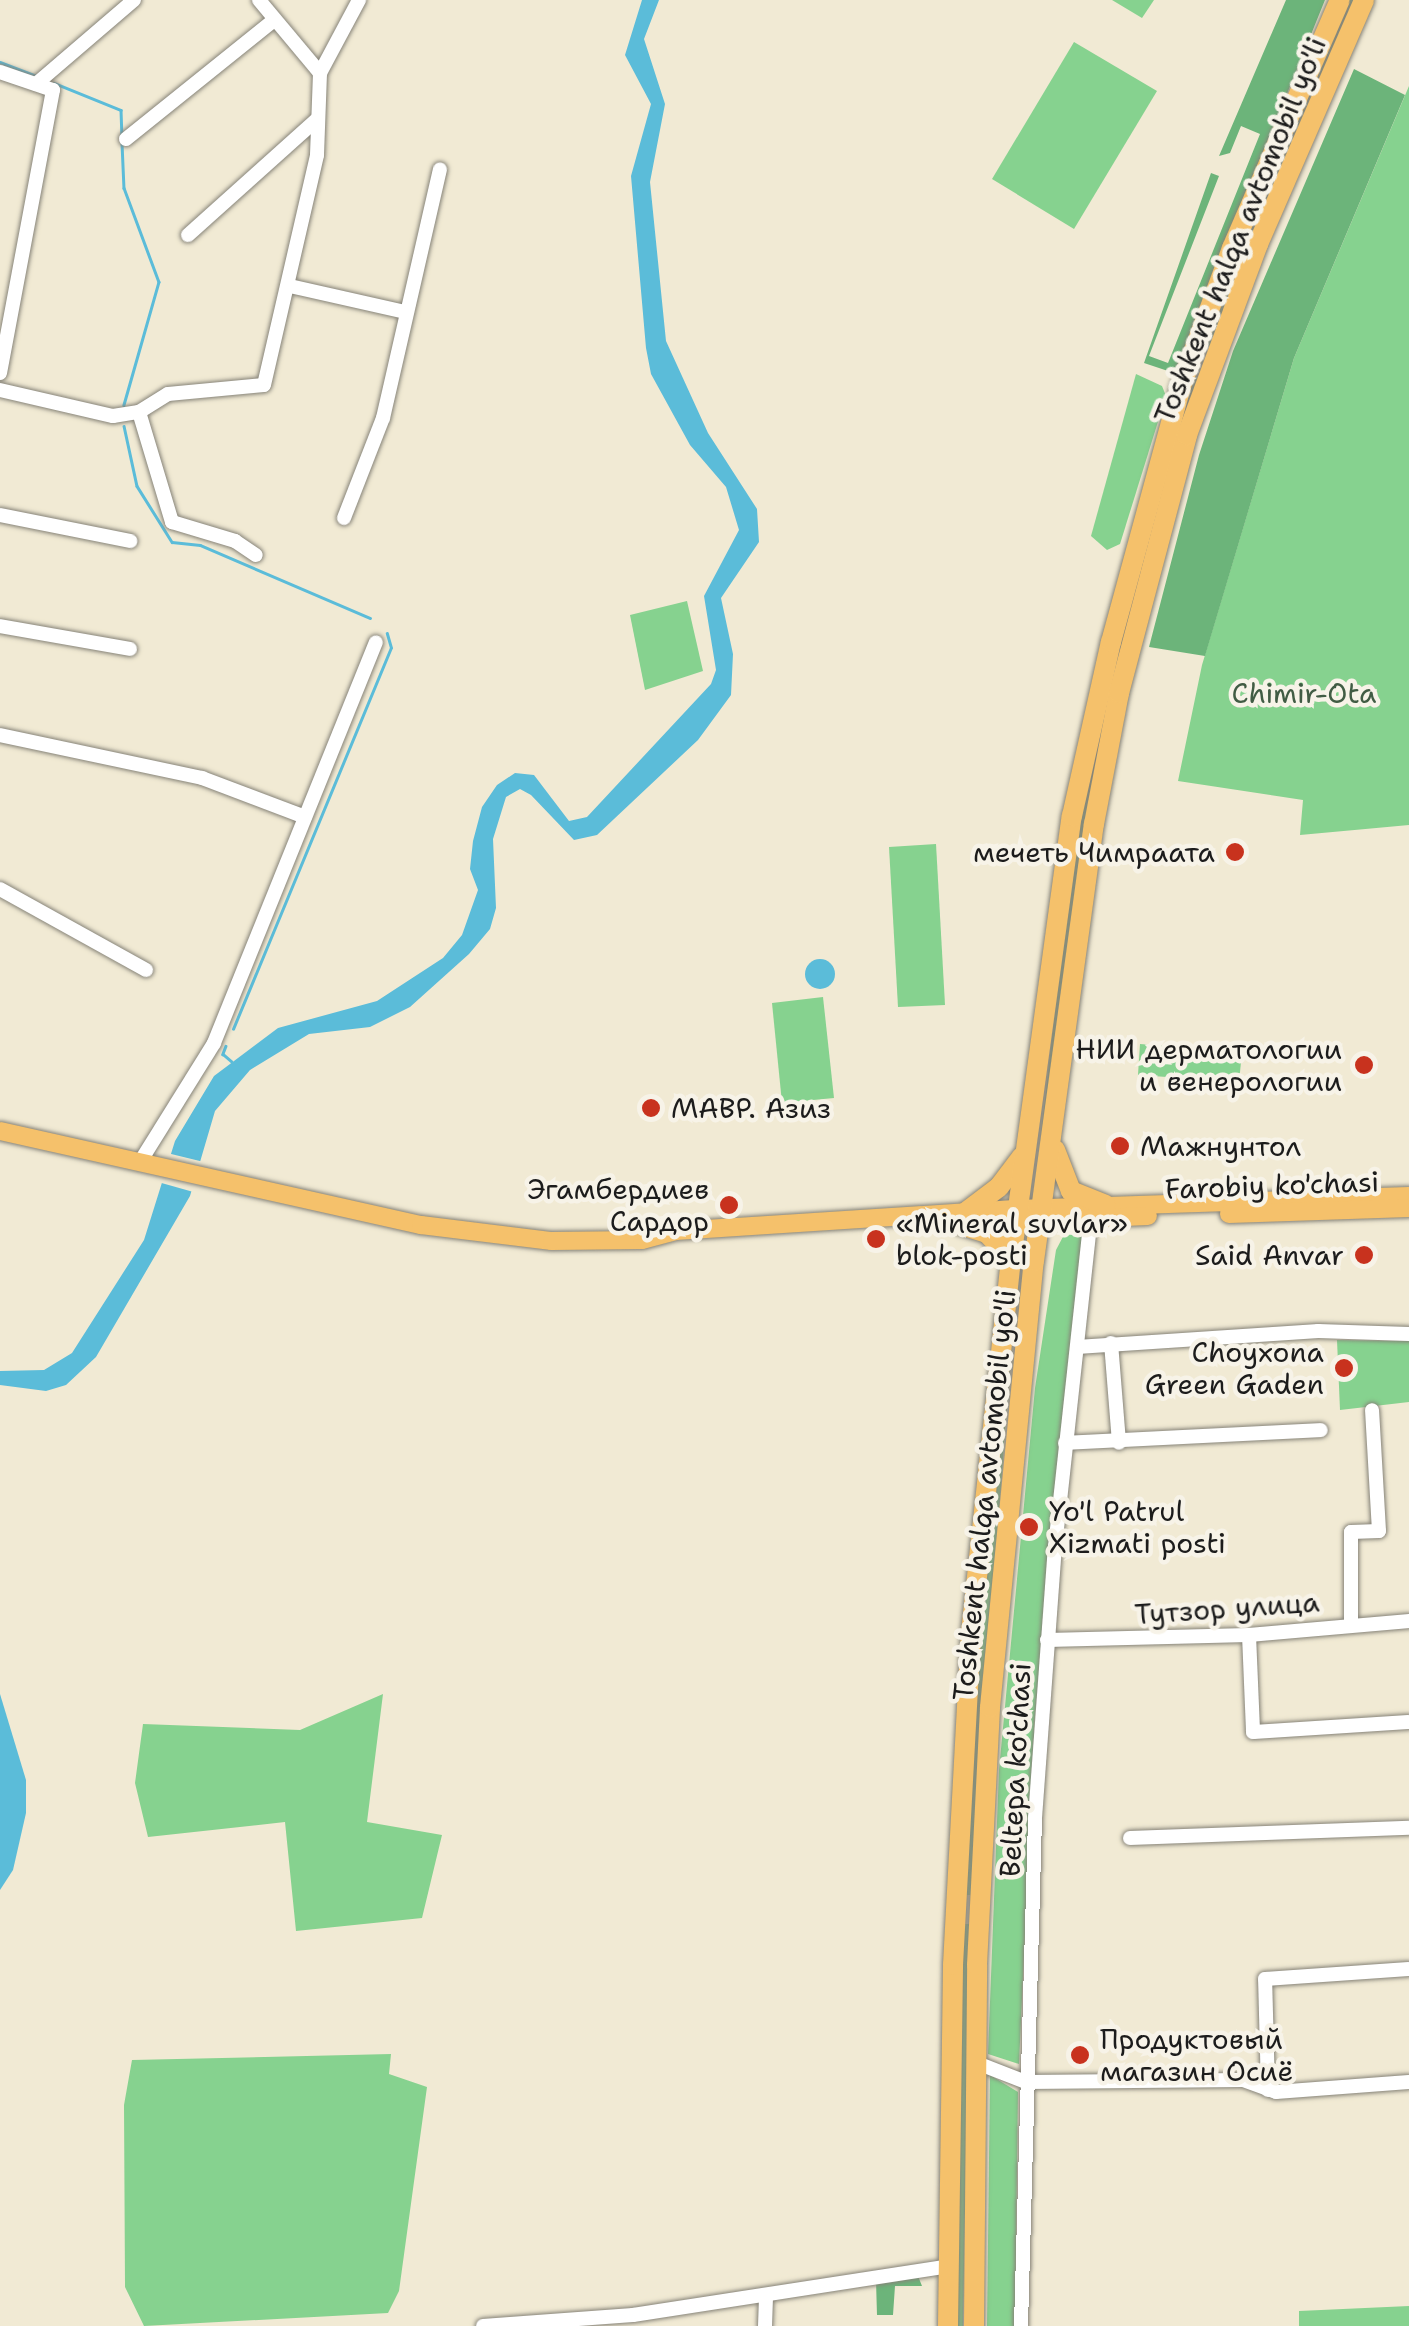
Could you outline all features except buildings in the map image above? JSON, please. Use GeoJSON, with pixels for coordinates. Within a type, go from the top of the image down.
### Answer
{"type":"FeatureCollection","features":[{"type":"Feature","properties":{"kind":"highway","name":"Toshkent halqa avtomobil yo'li"},"geometry":{"type":"LineString","coordinates":[[948,2326],[955,1916],[970,1647],[1011,1259],[1083,758],[1147,499],[1340,0]]}},
{"type":"Feature","properties":{"kind":"highway","name":"Toshkent halqa avtomobil yo'li"},"geometry":{"type":"LineString","coordinates":[[974,2326],[980,1916],[998,1618],[1041,1214],[1110,738],[1200,361],[1364,0]]}},
{"type":"Feature","properties":{"kind":"highway"},"geometry":{"type":"LineString","coordinates":[[1052,1135],[1068,1187],[1098,1212]]}},
{"type":"Feature","properties":{"kind":"highway"},"geometry":{"type":"LineString","coordinates":[[1011,1259],[988,1234],[963,1218],[999,1188],[1026,1151]]}},
{"type":"Feature","properties":{"kind":"highway"},"geometry":{"type":"LineString","coordinates":[[955,1916],[968,1907],[980,1916]]}},
{"type":"Feature","properties":{"kind":"main road","name":"Farobiy ko'chasi"},"geometry":{"type":"LineString","coordinates":[[0,1132],[421,1225],[516,1238],[659,1238],[675,1231],[1409,1196]]}},
{"type":"Feature","properties":{"kind":"main road","name":"Farobiy ko'chasi"},"geometry":{"type":"LineString","coordinates":[[1098,1212],[1409,1208]]}},
{"type":"Feature","properties":{"kind":"street"},"geometry":{"type":"LineString","coordinates":[[36,84],[134,0]]}},
{"type":"Feature","properties":{"kind":"street"},"geometry":{"type":"LineString","coordinates":[[259,0],[320,74]]}},
{"type":"Feature","properties":{"kind":"street"},"geometry":{"type":"LineString","coordinates":[[0,390],[114,416],[139,412],[168,394],[264,385],[290,286],[317,154],[320,74],[359,0]]}},
{"type":"Feature","properties":{"kind":"street"},"geometry":{"type":"LineString","coordinates":[[126,139],[274,20]]}},
{"type":"Feature","properties":{"kind":"street"},"geometry":{"type":"LineString","coordinates":[[0,72],[53,90],[0,373]]}},
{"type":"Feature","properties":{"kind":"street"},"geometry":{"type":"LineString","coordinates":[[188,234],[316,120]]}},
{"type":"Feature","properties":{"kind":"street"},"geometry":{"type":"LineString","coordinates":[[344,518],[383,418],[440,169]]}},
{"type":"Feature","properties":{"kind":"street"},"geometry":{"type":"LineString","coordinates":[[290,286],[405,312]]}},
{"type":"Feature","properties":{"kind":"street"},"geometry":{"type":"LineString","coordinates":[[139,412],[172,522],[236,541],[256,555]]}},
{"type":"Feature","properties":{"kind":"street"},"geometry":{"type":"LineString","coordinates":[[0,515],[130,542]]}},
{"type":"Feature","properties":{"kind":"street"},"geometry":{"type":"LineString","coordinates":[[0,626],[130,649]]}},
{"type":"Feature","properties":{"kind":"street"},"geometry":{"type":"LineString","coordinates":[[149,1164],[214,1042],[376,642]]}},
{"type":"Feature","properties":{"kind":"street"},"geometry":{"type":"LineString","coordinates":[[0,735],[202,778],[305,817]]}},
{"type":"Feature","properties":{"kind":"street"},"geometry":{"type":"LineString","coordinates":[[0,889],[146,970]]}},
{"type":"Feature","properties":{"kind":"street","name":"Beltepa ko'chasi"},"geometry":{"type":"LineString","coordinates":[[1021,2326],[1026,2082],[1047,1640],[1077,1347],[1098,1212]]}},
{"type":"Feature","properties":{"kind":"street"},"geometry":{"type":"LineString","coordinates":[[1077,1347],[1318,1331],[1409,1334]]}},
{"type":"Feature","properties":{"kind":"street"},"geometry":{"type":"LineString","coordinates":[[1111,1343],[1119,1443]]}},
{"type":"Feature","properties":{"kind":"street"},"geometry":{"type":"LineString","coordinates":[[1351,1624],[1351,1532],[1379,1531],[1372,1410]]}},
{"type":"Feature","properties":{"kind":"street"},"geometry":{"type":"LineString","coordinates":[[1066,1443],[1321,1430]]}},
{"type":"Feature","properties":{"kind":"street","name":"Тутзор улица"},"geometry":{"type":"LineString","coordinates":[[1047,1640],[1249,1635],[1409,1620]]}},
{"type":"Feature","properties":{"kind":"street"},"geometry":{"type":"LineString","coordinates":[[1249,1635],[1253,1732],[1409,1722]]}},
{"type":"Feature","properties":{"kind":"street"},"geometry":{"type":"LineString","coordinates":[[1130,1838],[1409,1828]]}},
{"type":"Feature","properties":{"kind":"street"},"geometry":{"type":"LineString","coordinates":[[1268,2090],[1264,1978],[1409,1969]]}},
{"type":"Feature","properties":{"kind":"street"},"geometry":{"type":"LineString","coordinates":[[977,2063],[1026,2082],[1243,2080],[1268,2090],[1409,2082]]}},
{"type":"Feature","properties":{"kind":"street"},"geometry":{"type":"LineString","coordinates":[[483,2326],[633,2321],[949,2266]]}},
{"type":"Feature","properties":{"kind":"street"},"geometry":{"type":"LineString","coordinates":[[765,2326],[766,2296]]}},
{"type":"Feature","properties":{"kind":"green space"},"geometry":{"type":"Polygon","coordinates":[[[1112,0],[1154,0],[1142,18],[1112,0]]]}},
{"type":"Feature","properties":{"kind":"green space"},"geometry":{"type":"Polygon","coordinates":[[[1286,0],[1325,0],[1174,373],[1144,363],[1211,173],[1219,176],[1149,356],[1168,363],[1260,134],[1241,126],[1230,153],[1219,156],[1286,0]]]}},
{"type":"Feature","properties":{"kind":"green space"},"geometry":{"type":"Polygon","coordinates":[[[1348,0],[1355,0],[1209,347],[1203,345],[1348,0]]]}},
{"type":"Feature","properties":{"kind":"green space"},"geometry":{"type":"Polygon","coordinates":[[[1074,42],[1157,91],[1074,229],[992,179],[1074,42]]]}},
{"type":"Feature","properties":{"kind":"green space"},"geometry":{"type":"Polygon","coordinates":[[[1354,69],[1405,95],[1294,358],[1205,656],[1149,647],[1199,455],[1233,351],[1354,69]]]}},
{"type":"Feature","properties":{"kind":"green space","name":"Chimir-Ota"},"geometry":{"type":"Polygon","coordinates":[[[1409,86],[1409,825],[1300,835],[1303,800],[1178,781],[1202,665],[1294,358],[1409,86]]]}},
{"type":"Feature","properties":{"kind":"green space"},"geometry":{"type":"Polygon","coordinates":[[[1136,374],[1162,386],[1166,396],[1120,544],[1107,550],[1091,536],[1136,374]]]}},
{"type":"Feature","properties":{"kind":"green space"},"geometry":{"type":"Polygon","coordinates":[[[1191,376],[1198,378],[1114,683],[1089,799],[1037,1172],[1070,875],[1107,680],[1191,376]]]}},
{"type":"Feature","properties":{"kind":"green space"},"geometry":{"type":"Polygon","coordinates":[[[687,601],[703,671],[645,690],[630,615],[687,601]]]}},
{"type":"Feature","properties":{"kind":"green space"},"geometry":{"type":"Polygon","coordinates":[[[936,844],[945,1005],[898,1007],[889,847],[936,844]]]}},
{"type":"Feature","properties":{"kind":"green space"},"geometry":{"type":"Polygon","coordinates":[[[823,997],[834,1098],[782,1103],[772,1003],[823,997]]]}},
{"type":"Feature","properties":{"kind":"green space"},"geometry":{"type":"Polygon","coordinates":[[[1140,1044],[1242,1052],[1239,1082],[1138,1075],[1140,1044]]]}},
{"type":"Feature","properties":{"kind":"green space"},"geometry":{"type":"Polygon","coordinates":[[[1078,1227],[1084,1236],[1035,1715],[1019,2064],[988,2054],[999,1770],[1035,1388],[1056,1250],[1066,1231],[1078,1227]]]}},
{"type":"Feature","properties":{"kind":"green space"},"geometry":{"type":"Polygon","coordinates":[[[1012,1335],[971,1895],[965,1895],[981,1616],[1012,1335]]]}},
{"type":"Feature","properties":{"kind":"green space","name":"Choyxona Green Gaden"},"geometry":{"type":"Polygon","coordinates":[[[1337,1340],[1409,1341],[1409,1402],[1340,1410],[1337,1340]]]}},
{"type":"Feature","properties":{"kind":"green space"},"geometry":{"type":"Polygon","coordinates":[[[383,1694],[367,1822],[442,1835],[422,1918],[296,1931],[285,1822],[148,1837],[135,1783],[143,1724],[300,1730],[383,1694]]]}},
{"type":"Feature","properties":{"kind":"green space"},"geometry":{"type":"Polygon","coordinates":[[[963,1924],[970,1924],[963,2326],[956,2326],[963,1924]]]}},
{"type":"Feature","properties":{"kind":"green space"},"geometry":{"type":"Polygon","coordinates":[[[391,2054],[389,2074],[427,2087],[399,2291],[388,2313],[144,2326],[125,2287],[124,2105],[132,2060],[391,2054]]]}},
{"type":"Feature","properties":{"kind":"green space"},"geometry":{"type":"Polygon","coordinates":[[[990,2075],[1018,2092],[1015,2326],[987,2326],[990,2075]]]}},
{"type":"Feature","properties":{"kind":"green space"},"geometry":{"type":"Polygon","coordinates":[[[918,2276],[922,2286],[895,2286],[893,2315],[877,2315],[876,2281],[918,2276]]]}},
{"type":"Feature","properties":{"kind":"green space"},"geometry":{"type":"Polygon","coordinates":[[[1409,2306],[1409,2326],[1299,2326],[1299,2311],[1409,2306]]]}},
{"type":"Feature","properties":{"kind":"water"},"geometry":{"type":"Polygon","coordinates":[[[642,0],[659,0],[644,39],[665,104],[650,182],[666,341],[708,433],[757,509],[759,542],[721,598],[733,654],[731,695],[698,740],[597,835],[574,840],[531,795],[520,789],[506,797],[493,839],[496,908],[490,929],[469,954],[410,1007],[370,1027],[309,1034],[250,1070],[215,1111],[190,1196],[96,1357],[66,1385],[46,1391],[0,1385],[0,1371],[44,1370],[72,1353],[144,1240],[175,1141],[214,1076],[278,1028],[377,1001],[443,958],[462,935],[478,890],[470,869],[473,841],[482,807],[497,785],[515,773],[534,775],[569,821],[587,817],[711,684],[716,670],[704,596],[739,530],[726,487],[690,445],[651,374],[646,348],[631,176],[651,104],[625,55],[642,0]]]}},
{"type":"Feature","properties":{"kind":"water"},"geometry":{"type":"Polygon","coordinates":[[[820,959],[831,963],[835,974],[831,985],[820,989],[809,985],[805,974],[809,963],[820,959]]]}},
{"type":"Feature","properties":{"kind":"water"},"geometry":{"type":"Polygon","coordinates":[[[0,1694],[26,1780],[26,1813],[13,1870],[0,1890],[0,1694]]]}},
{"type":"Feature","properties":{"kind":"pier"},"geometry":{"type":"Polygon","coordinates":[[[167,1153],[208,1163],[197,1193],[158,1182],[167,1153]]]}},
{"type":"Feature","properties":{"kind":"waterway"},"geometry":{"type":"LineString","coordinates":[[0,62],[37,76]]}},
{"type":"Feature","properties":{"kind":"waterway"},"geometry":{"type":"LineString","coordinates":[[54,83],[121,110],[122,135]]}},
{"type":"Feature","properties":{"kind":"waterway"},"geometry":{"type":"LineString","coordinates":[[122,143],[124,188],[159,282],[124,405]]}},
{"type":"Feature","properties":{"kind":"waterway"},"geometry":{"type":"LineString","coordinates":[[124,426],[137,486],[172,542],[200,545],[370,618]]}},
{"type":"Feature","properties":{"kind":"waterway"},"geometry":{"type":"LineString","coordinates":[[233,1029],[391,648],[387,634]]}},
{"type":"Feature","properties":{"kind":"waterway"},"geometry":{"type":"LineString","coordinates":[[226,1046],[223,1054],[231,1061]]}},
{"type":"Feature","properties":{"kind":"place","name":"мечеть Чимраата"},"geometry":{"type":"Point","coordinates":[1235,852]}},
{"type":"Feature","properties":{"kind":"place","name":"НИИ дерматологии и венерологии"},"geometry":{"type":"Point","coordinates":[1364,1065]}},
{"type":"Feature","properties":{"kind":"place","name":"МАВР. Азиз"},"geometry":{"type":"Point","coordinates":[651,1108]}},
{"type":"Feature","properties":{"kind":"place","name":"Мажнунтол"},"geometry":{"type":"Point","coordinates":[1120,1146]}},
{"type":"Feature","properties":{"kind":"place","name":"Эгамбердиев Сардор"},"geometry":{"type":"Point","coordinates":[729,1205]}},
{"type":"Feature","properties":{"kind":"place","name":"«Mineral suvlar» blok-posti"},"geometry":{"type":"Point","coordinates":[876,1239]}},
{"type":"Feature","properties":{"kind":"place","name":"Said Anvar"},"geometry":{"type":"Point","coordinates":[1364,1255]}},
{"type":"Feature","properties":{"kind":"place","name":"Choyxona Green Gaden"},"geometry":{"type":"Point","coordinates":[1344,1368]}},
{"type":"Feature","properties":{"kind":"place","name":"Yo'l Patrul Xizmati posti"},"geometry":{"type":"Point","coordinates":[1029,1527]}},
{"type":"Feature","properties":{"kind":"place","name":"Продуктовый магазин Осиё"},"geometry":{"type":"Point","coordinates":[1080,2055]}}]}
